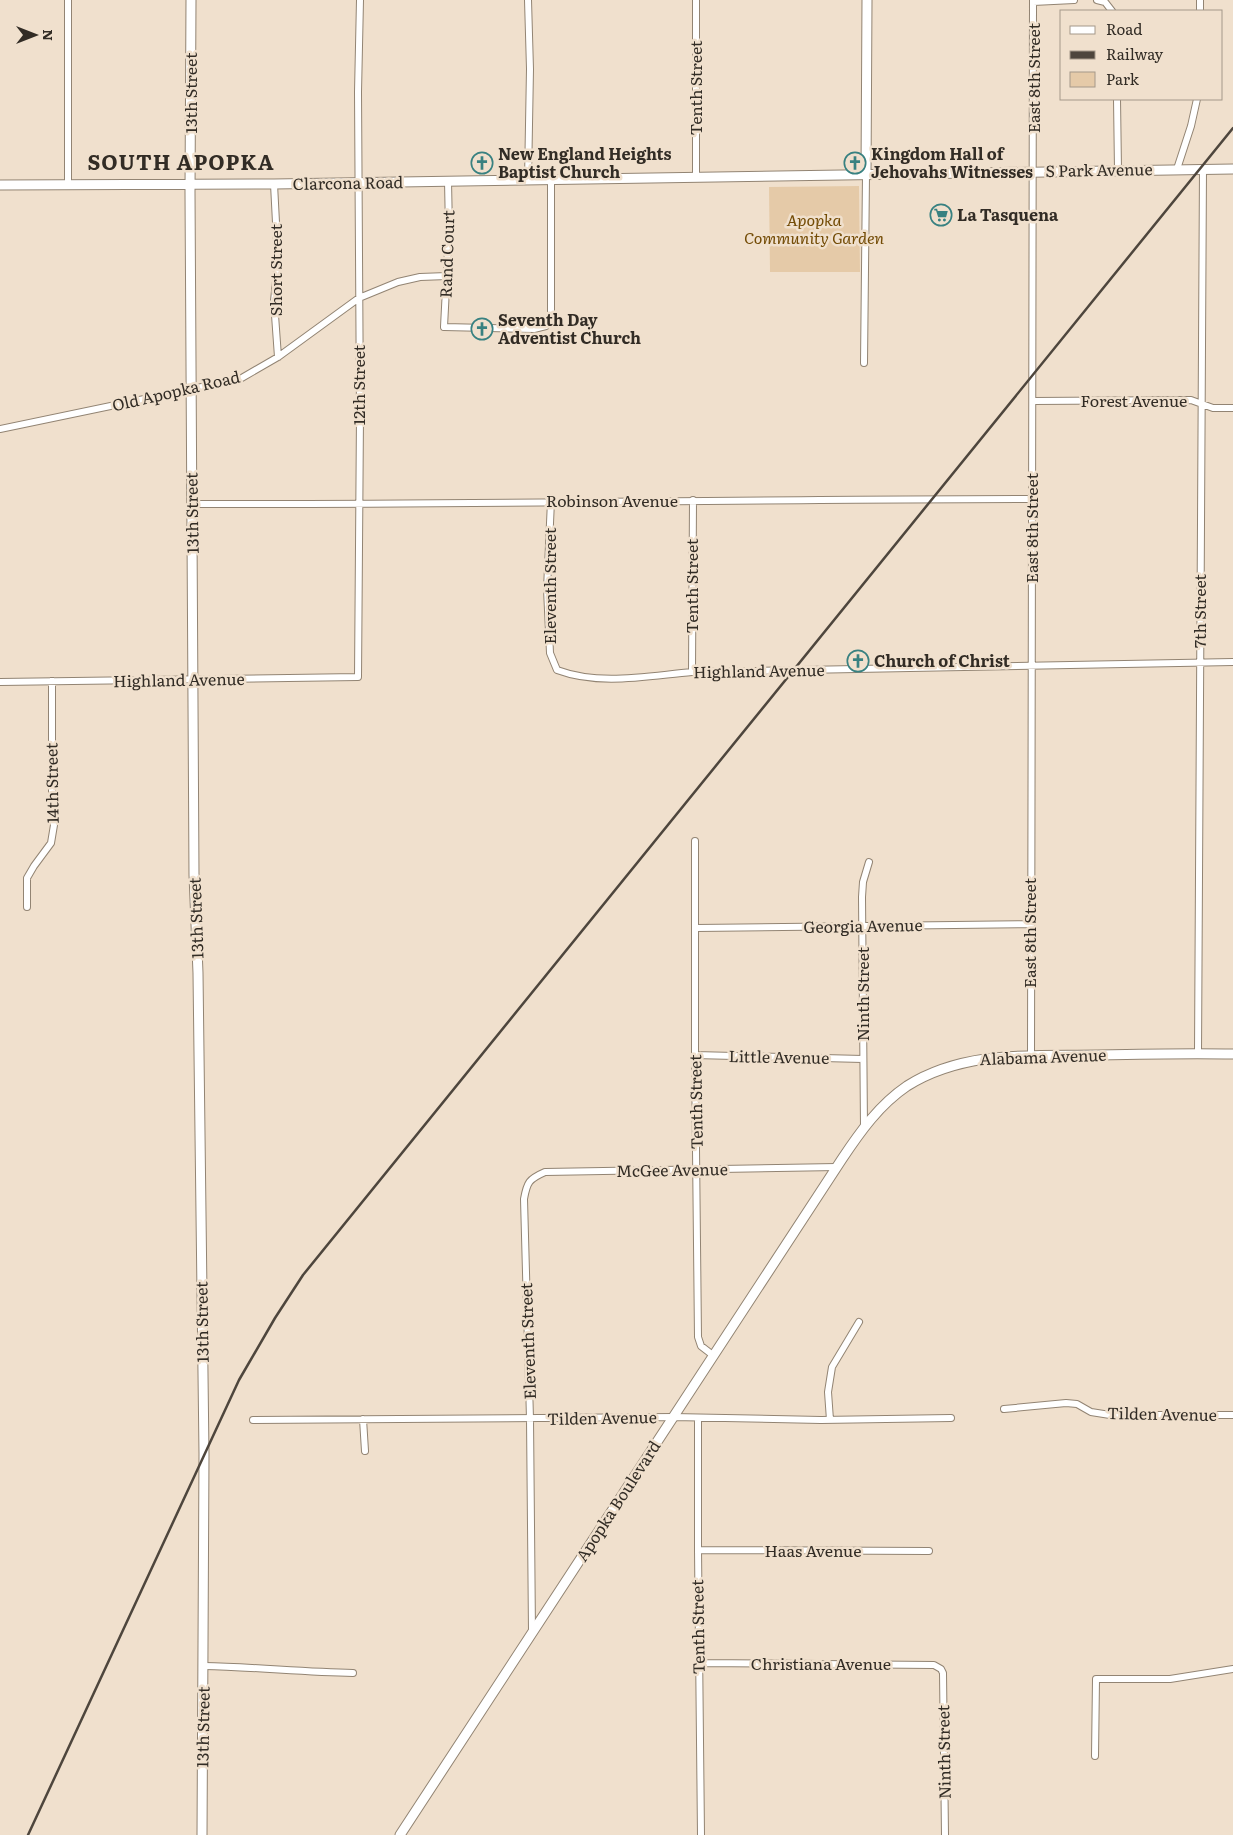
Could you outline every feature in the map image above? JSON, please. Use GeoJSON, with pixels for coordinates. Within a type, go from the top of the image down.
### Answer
{"type":"FeatureCollection","features":[{"type":"Feature","properties":{"kind":"street"},"geometry":{"type":"LineString","coordinates":[[68,0],[68,185]]}},
{"type":"Feature","properties":{"kind":"street","name":"13th Street"},"geometry":{"type":"LineString","coordinates":[[192,0],[190,185],[194,885],[198,973],[204,1454],[202,1835]]}},
{"type":"Feature","properties":{"kind":"street","name":"12th Street"},"geometry":{"type":"LineString","coordinates":[[358,678],[358,92],[360,0]]}},
{"type":"Feature","properties":{"kind":"street"},"geometry":{"type":"LineString","coordinates":[[528,0],[530,69],[528,180]]}},
{"type":"Feature","properties":{"kind":"street","name":"Tenth Street"},"geometry":{"type":"LineString","coordinates":[[696,0],[696,176]]}},
{"type":"Feature","properties":{"kind":"street"},"geometry":{"type":"LineString","coordinates":[[864,363],[867,0]]}},
{"type":"Feature","properties":{"kind":"street"},"geometry":{"type":"LineString","coordinates":[[1034,1],[1074,0]]}},
{"type":"Feature","properties":{"kind":"street"},"geometry":{"type":"LineString","coordinates":[[1097,0],[1105,2],[1111,10]]}},
{"type":"Feature","properties":{"kind":"street","name":"East 8th Street"},"geometry":{"type":"LineString","coordinates":[[1031,1056],[1034,1]]}},
{"type":"Feature","properties":{"kind":"street"},"geometry":{"type":"LineString","coordinates":[[1117,100],[1118,170]]}},
{"type":"Feature","properties":{"kind":"street"},"geometry":{"type":"LineString","coordinates":[[1177,169],[1191,126],[1197,100]]}},
{"type":"Feature","properties":{"kind":"street","name":"7th Street"},"geometry":{"type":"LineString","coordinates":[[1198,1054],[1203,169]]}},
{"type":"Feature","properties":{"kind":"street","name":"S Park Avenue"},"geometry":{"type":"LineString","coordinates":[[696,176],[1233,169]]}},
{"type":"Feature","properties":{"kind":"street","name":"Clarcona Road"},"geometry":{"type":"LineString","coordinates":[[0,185],[274,184],[696,176]]}},
{"type":"Feature","properties":{"kind":"street","name":"Rand Court"},"geometry":{"type":"LineString","coordinates":[[448,181],[447,276],[444,327],[534,329],[546,326],[551,317],[551,180]]}},
{"type":"Feature","properties":{"kind":"street","name":"Short Street"},"geometry":{"type":"LineString","coordinates":[[274,184],[278,261],[274,300],[278,357]]}},
{"type":"Feature","properties":{"kind":"street","name":"Old Apopka Road"},"geometry":{"type":"LineString","coordinates":[[0,429],[240,379],[278,357],[359,298],[398,282],[420,277],[447,276]]}},
{"type":"Feature","properties":{"kind":"street","name":"Forest Avenue"},"geometry":{"type":"LineString","coordinates":[[1033,401],[1191,400],[1213,408],[1233,408]]}},
{"type":"Feature","properties":{"kind":"street","name":"Robinson Avenue"},"geometry":{"type":"LineString","coordinates":[[192,504],[1032,499]]}},
{"type":"Feature","properties":{"kind":"street","name":"Tenth Street"},"geometry":{"type":"LineString","coordinates":[[692,500],[692,672]]}},
{"type":"Feature","properties":{"kind":"street","name":"Eleventh Street"},"geometry":{"type":"LineString","coordinates":[[551,501],[547,589],[550,653],[557,670]]}},
{"type":"Feature","properties":{"kind":"street","name":"Highland Avenue"},"geometry":{"type":"LineString","coordinates":[[557,670],[573,676],[606,680],[692,672],[1233,662]]}},
{"type":"Feature","properties":{"kind":"street","name":"Highland Avenue"},"geometry":{"type":"LineString","coordinates":[[0,682],[358,678]]}},
{"type":"Feature","properties":{"kind":"street","name":"14th Street"},"geometry":{"type":"LineString","coordinates":[[27,907],[27,878],[51,843],[54,825],[52,794],[52,681]]}},
{"type":"Feature","properties":{"kind":"street","name":"Tenth Street"},"geometry":{"type":"LineString","coordinates":[[695,841],[694,1055],[699,1342],[703,1348],[714,1356]]}},
{"type":"Feature","properties":{"kind":"street","name":"Ninth Street"},"geometry":{"type":"LineString","coordinates":[[864,1127],[863,882],[869,862]]}},
{"type":"Feature","properties":{"kind":"street","name":"Georgia Avenue"},"geometry":{"type":"LineString","coordinates":[[696,928],[1030,924]]}},
{"type":"Feature","properties":{"kind":"street","name":"Alabama Avenue"},"geometry":{"type":"LineString","coordinates":[[837,1167],[864,1127],[896,1094],[935,1071],[972,1060],[1031,1056],[1233,1054]]}},
{"type":"Feature","properties":{"kind":"street","name":"Little Avenue"},"geometry":{"type":"LineString","coordinates":[[694,1055],[863,1059]]}},
{"type":"Feature","properties":{"kind":"street","name":"McGee Avenue"},"geometry":{"type":"LineString","coordinates":[[524,1199],[526,1186],[531,1178],[545,1172],[837,1167]]}},
{"type":"Feature","properties":{"kind":"street","name":"Apopka Boulevard"},"geometry":{"type":"LineString","coordinates":[[400,1835],[837,1167]]}},
{"type":"Feature","properties":{"kind":"street","name":"Eleventh Street"},"geometry":{"type":"LineString","coordinates":[[524,1199],[530,1419],[532,1632]]}},
{"type":"Feature","properties":{"kind":"street"},"geometry":{"type":"LineString","coordinates":[[830,1420],[828,1392],[832,1367],[859,1322]]}},
{"type":"Feature","properties":{"kind":"street","name":"Tilden Avenue"},"geometry":{"type":"LineString","coordinates":[[1004,1409],[1066,1403],[1076,1404],[1091,1412],[1110,1416],[1233,1416]]}},
{"type":"Feature","properties":{"kind":"street","name":"Tilden Avenue"},"geometry":{"type":"LineString","coordinates":[[253,1420],[673,1417],[698,1419],[830,1420],[951,1418]]}},
{"type":"Feature","properties":{"kind":"street"},"geometry":{"type":"LineString","coordinates":[[363,1419],[365,1451]]}},
{"type":"Feature","properties":{"kind":"street","name":"Tenth Street"},"geometry":{"type":"LineString","coordinates":[[698,1419],[701,1835]]}},
{"type":"Feature","properties":{"kind":"street","name":"Haas Avenue"},"geometry":{"type":"LineString","coordinates":[[698,1550],[929,1551]]}},
{"type":"Feature","properties":{"kind":"street","name":"Christiana Avenue"},"geometry":{"type":"LineString","coordinates":[[699,1663],[934,1665],[941,1669]]}},
{"type":"Feature","properties":{"kind":"street"},"geometry":{"type":"LineString","coordinates":[[204,1666],[352,1673]]}},
{"type":"Feature","properties":{"kind":"street","name":"Ninth Street"},"geometry":{"type":"LineString","coordinates":[[941,1669],[943,1673],[945,1835]]}},
{"type":"Feature","properties":{"kind":"street"},"geometry":{"type":"LineString","coordinates":[[1096,1756],[1096,1679],[1170,1679],[1233,1669]]}},
{"type":"Feature","properties":{"kind":"green space","name":"Apopka Community Garden"},"geometry":{"type":"Polygon","coordinates":[[[859,186],[860,272],[770,272],[769,187],[859,186]]]}},
{"type":"Feature","properties":{"kind":"railway"},"geometry":{"type":"LineString","coordinates":[[28,1835],[239,1380],[275,1318],[303,1275],[1233,128]]}},
{"type":"Feature","properties":{"kind":"place","name":"New England Heights Baptist Church"},"geometry":{"type":"Point","coordinates":[482,163]}},
{"type":"Feature","properties":{"kind":"place","name":"Kingdom Hall of Jehovahs Witnesses"},"geometry":{"type":"Point","coordinates":[855,163]}},
{"type":"Feature","properties":{"kind":"place","name":"La Tasquena"},"geometry":{"type":"Point","coordinates":[941,215]}},
{"type":"Feature","properties":{"kind":"place","name":"Seventh Day Adventist Church"},"geometry":{"type":"Point","coordinates":[482,329]}},
{"type":"Feature","properties":{"kind":"place","name":"Church of Christ"},"geometry":{"type":"Point","coordinates":[858,661]}},
{"type":"Feature","properties":{"kind":"district","name":"SOUTH APOPKA"},"geometry":{"type":"Point","coordinates":[181,163]}}]}
